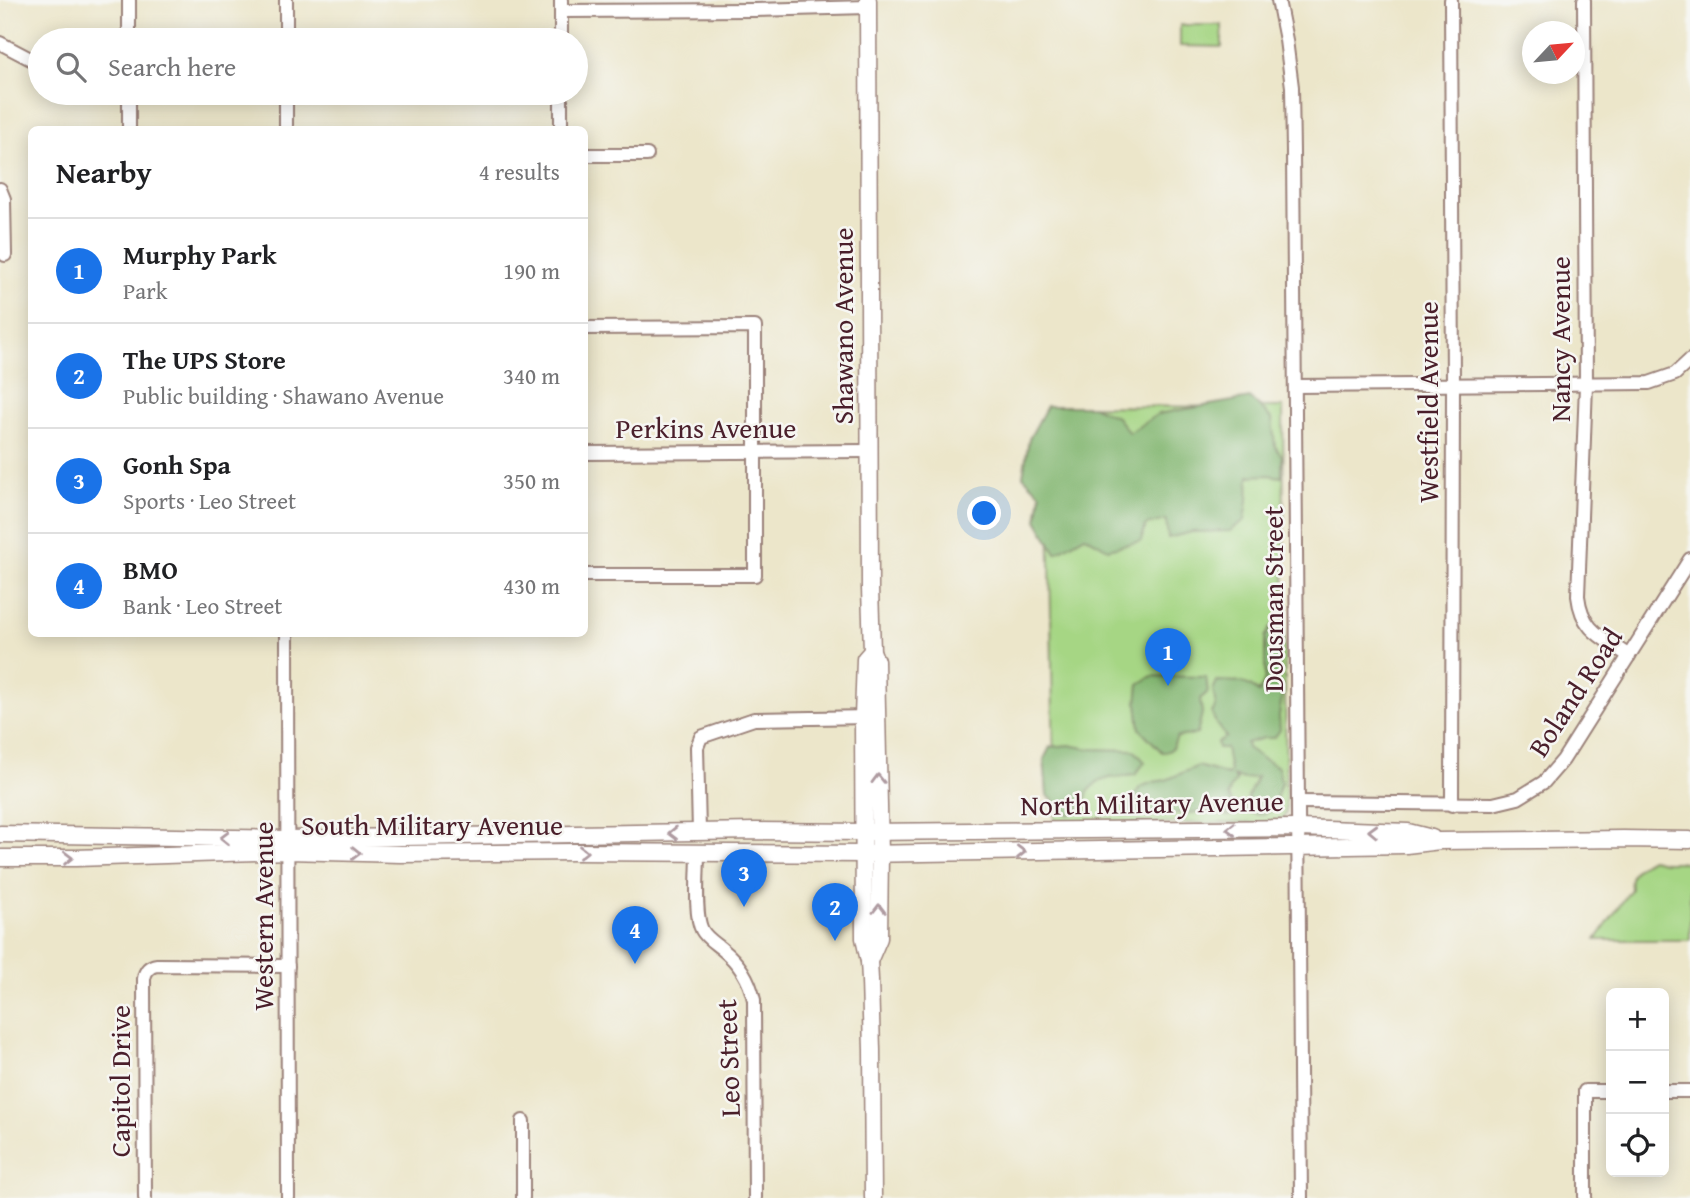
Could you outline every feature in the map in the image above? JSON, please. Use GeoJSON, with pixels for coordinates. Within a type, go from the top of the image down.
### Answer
{"type":"FeatureCollection","features":[{"type":"Feature","properties":{"kind":"main road","name":"Shawano Avenue"},"geometry":{"type":"LineString","coordinates":[[868,3],[872,652],[865,659],[870,717],[872,843],[864,938],[869,961],[873,1050],[873,1198]]}},
{"type":"Feature","properties":{"kind":"main road","name":"North Military Avenue"},"geometry":{"type":"LineString","coordinates":[[872,843],[1027,831],[1299,828],[1408,832],[1440,841]]}},
{"type":"Feature","properties":{"kind":"main road","name":"South Military Avenue"},"geometry":{"type":"LineString","coordinates":[[0,858],[76,858],[288,845],[699,832],[872,843]]}},
{"type":"Feature","properties":{"kind":"main road","name":"South Military Avenue"},"geometry":{"type":"LineString","coordinates":[[0,834],[288,845],[400,853],[698,853],[872,843]]}},
{"type":"Feature","properties":{"kind":"main road"},"geometry":{"type":"LineString","coordinates":[[0,842],[45,835]]}},
{"type":"Feature","properties":{"kind":"main road","name":"North Military Avenue"},"geometry":{"type":"LineString","coordinates":[[872,843],[1299,847],[1406,845],[1440,841],[1690,840]]}},
{"type":"Feature","properties":{"kind":"street"},"geometry":{"type":"LineString","coordinates":[[129,0],[129,28]]}},
{"type":"Feature","properties":{"kind":"street"},"geometry":{"type":"LineString","coordinates":[[286,0],[286,28]]}},
{"type":"Feature","properties":{"kind":"street","name":"Dousman Street"},"geometry":{"type":"LineString","coordinates":[[1278,0],[1292,87],[1301,1198]]}},
{"type":"Feature","properties":{"kind":"street","name":"Westfield Avenue"},"geometry":{"type":"LineString","coordinates":[[1451,0],[1452,804]]}},
{"type":"Feature","properties":{"kind":"street","name":"Nancy Avenue"},"geometry":{"type":"LineString","coordinates":[[1584,0],[1586,384],[1578,596],[1580,611],[1589,628],[1629,656]]}},
{"type":"Feature","properties":{"kind":"street"},"geometry":{"type":"LineString","coordinates":[[561,28],[561,5],[755,10],[868,3]]}},
{"type":"Feature","properties":{"kind":"street"},"geometry":{"type":"LineString","coordinates":[[0,43],[28,58]]}},
{"type":"Feature","properties":{"kind":"street"},"geometry":{"type":"LineString","coordinates":[[129,105],[129,126]]}},
{"type":"Feature","properties":{"kind":"street"},"geometry":{"type":"LineString","coordinates":[[286,105],[286,126]]}},
{"type":"Feature","properties":{"kind":"street"},"geometry":{"type":"LineString","coordinates":[[561,105],[561,126]]}},
{"type":"Feature","properties":{"kind":"street"},"geometry":{"type":"LineString","coordinates":[[588,155],[647,155]]}},
{"type":"Feature","properties":{"kind":"street"},"geometry":{"type":"LineString","coordinates":[[0,189],[4,199],[5,255]]}},
{"type":"Feature","properties":{"kind":"street"},"geometry":{"type":"LineString","coordinates":[[588,328],[755,327],[755,575],[588,575]]}},
{"type":"Feature","properties":{"kind":"street"},"geometry":{"type":"LineString","coordinates":[[1296,386],[1649,383],[1675,374],[1690,360]]}},
{"type":"Feature","properties":{"kind":"street","name":"Perkins Avenue"},"geometry":{"type":"LineString","coordinates":[[588,453],[870,451]]}},
{"type":"Feature","properties":{"kind":"street","name":"Boland Road"},"geometry":{"type":"LineString","coordinates":[[1299,802],[1493,804],[1518,798],[1544,782],[1563,760],[1690,559]]}},
{"type":"Feature","properties":{"kind":"street","name":"Western Avenue"},"geometry":{"type":"LineString","coordinates":[[287,637],[288,1198]]}},
{"type":"Feature","properties":{"kind":"street"},"geometry":{"type":"LineString","coordinates":[[699,832],[697,747],[701,737],[754,719],[870,717]]}},
{"type":"Feature","properties":{"kind":"street","name":"Leo Street"},"geometry":{"type":"LineString","coordinates":[[698,853],[700,928],[741,968],[754,1000],[755,1198]]}},
{"type":"Feature","properties":{"kind":"street","name":"Capitol Drive"},"geometry":{"type":"LineString","coordinates":[[145,1198],[145,973],[157,965],[288,966]]}},
{"type":"Feature","properties":{"kind":"street"},"geometry":{"type":"LineString","coordinates":[[1586,1198],[1585,1091],[1606,1091]]}},
{"type":"Feature","properties":{"kind":"street"},"geometry":{"type":"LineString","coordinates":[[1669,1091],[1690,1091]]}},
{"type":"Feature","properties":{"kind":"street"},"geometry":{"type":"LineString","coordinates":[[523,1121],[523,1198]]}},
{"type":"Feature","properties":{"kind":"green space"},"geometry":{"type":"Polygon","coordinates":[[[1180,25],[1222,25],[1222,47],[1180,46],[1180,25]]]}},
{"type":"Feature","properties":{"kind":"green space"},"geometry":{"type":"Polygon","coordinates":[[[1250,398],[1272,419],[1275,446],[1282,456],[1282,477],[1249,476],[1245,520],[1230,531],[1192,532],[1168,538],[1166,520],[1146,525],[1141,541],[1108,549],[1085,536],[1056,553],[1037,520],[1041,494],[1023,476],[1029,439],[1047,406],[1092,406],[1117,417],[1129,433],[1158,414],[1250,398]]]}},
{"type":"Feature","properties":{"kind":"green space"},"geometry":{"type":"Polygon","coordinates":[[[1047,406],[1283,407],[1286,813],[1278,823],[1055,824],[1047,406]]]}},
{"type":"Feature","properties":{"kind":"green space"},"geometry":{"type":"Polygon","coordinates":[[[1272,626],[1279,634],[1282,697],[1280,730],[1274,738],[1246,743],[1247,748],[1278,767],[1281,782],[1273,810],[1260,815],[1247,812],[1248,799],[1257,777],[1244,779],[1232,776],[1237,780],[1228,796],[1237,813],[1229,816],[1213,812],[1129,815],[1130,803],[1140,787],[1166,780],[1198,766],[1228,775],[1230,772],[1226,748],[1218,748],[1217,742],[1226,737],[1212,713],[1216,705],[1213,690],[1217,681],[1229,681],[1246,684],[1259,693],[1265,679],[1265,637],[1272,626]]]}},
{"type":"Feature","properties":{"kind":"green space"},"geometry":{"type":"Polygon","coordinates":[[[1152,676],[1206,677],[1208,692],[1200,699],[1202,713],[1197,734],[1177,737],[1172,748],[1166,752],[1162,752],[1140,729],[1137,703],[1139,684],[1152,676]]]}},
{"type":"Feature","properties":{"kind":"green space"},"geometry":{"type":"Polygon","coordinates":[[[1069,745],[1090,749],[1134,750],[1145,762],[1135,775],[1097,782],[1088,792],[1084,805],[1069,815],[1047,795],[1044,759],[1050,747],[1069,745]]]}},
{"type":"Feature","properties":{"kind":"green space"},"geometry":{"type":"Polygon","coordinates":[[[1651,859],[1690,862],[1690,940],[1596,940],[1631,889],[1631,878],[1635,870],[1651,859]]]}},
{"type":"Feature","properties":{"kind":"place","name":"Murphy Park"},"geometry":{"type":"Point","coordinates":[1168,686]}},
{"type":"Feature","properties":{"kind":"place","name":"Gonh Spa"},"geometry":{"type":"Point","coordinates":[744,907]}},
{"type":"Feature","properties":{"kind":"place","name":"The UPS Store"},"geometry":{"type":"Point","coordinates":[835,941]}},
{"type":"Feature","properties":{"kind":"place","name":"BMO"},"geometry":{"type":"Point","coordinates":[635,964]}}]}
